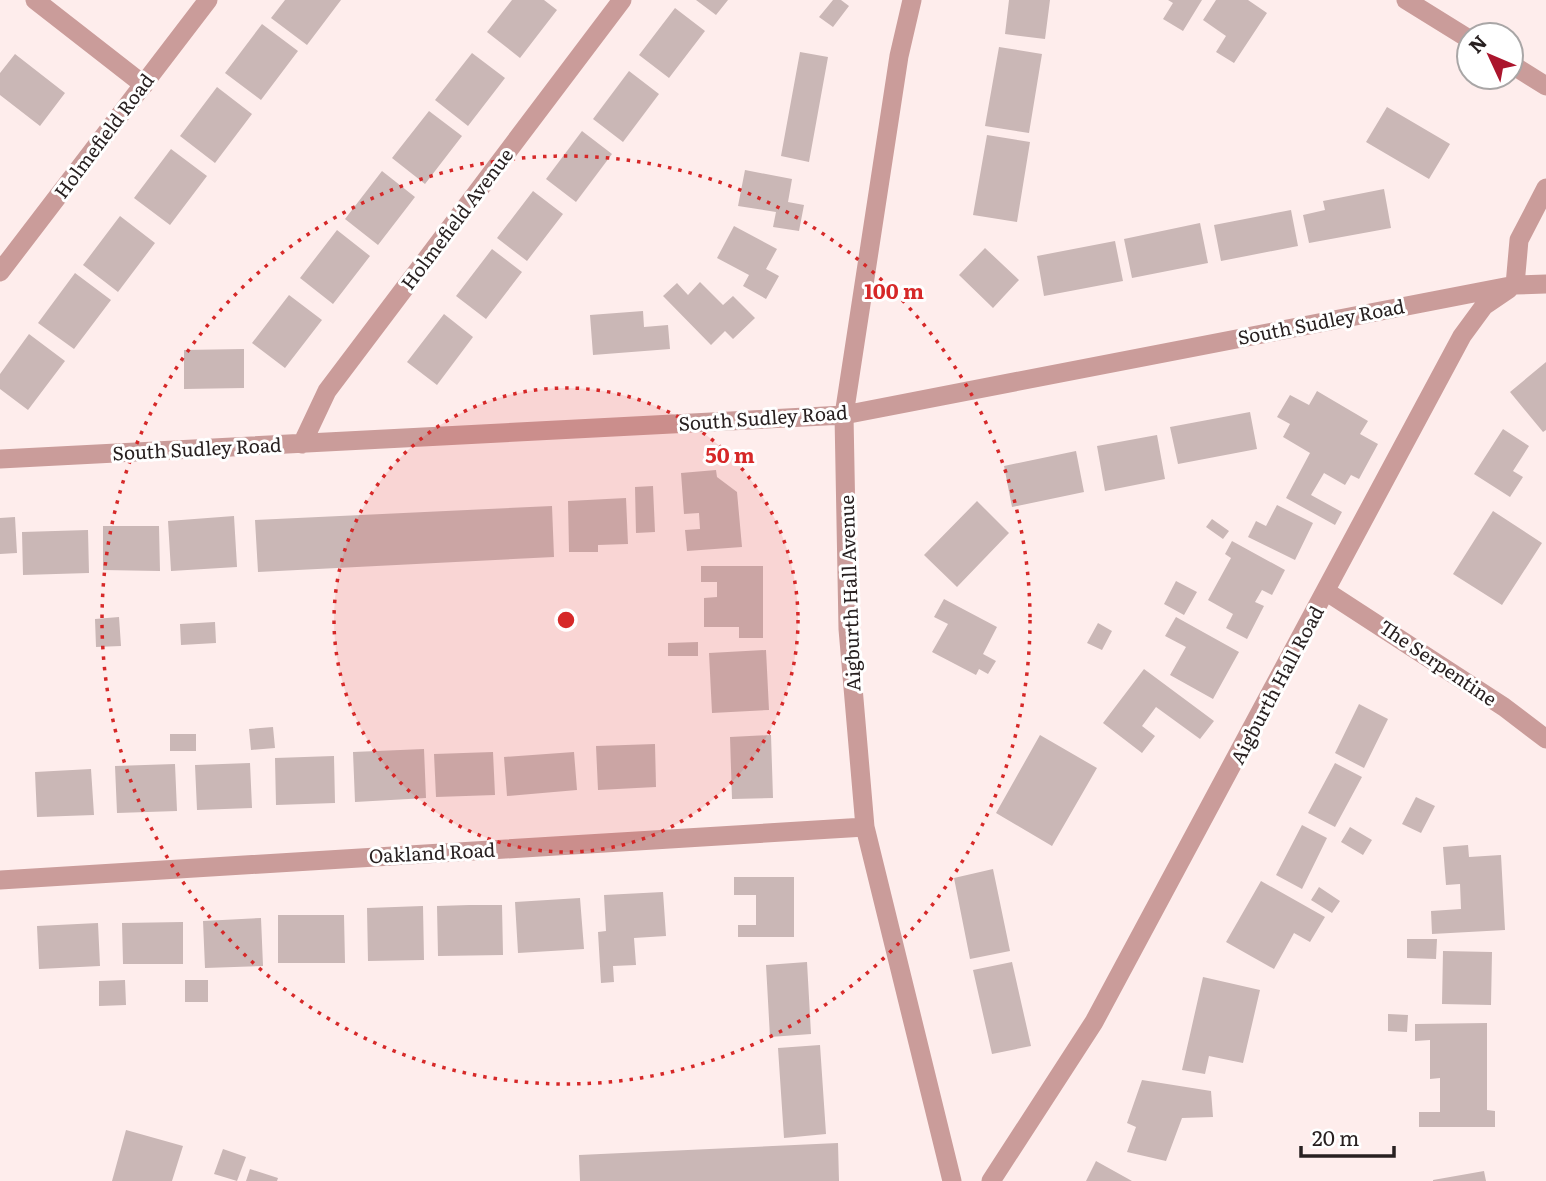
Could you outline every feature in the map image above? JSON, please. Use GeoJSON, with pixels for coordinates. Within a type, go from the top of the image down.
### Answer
{"type":"FeatureCollection","features":[{"type":"Feature","properties":{"kind":"street"},"geometry":{"type":"LineString","coordinates":[[36,0],[144,85]]}},
{"type":"Feature","properties":{"kind":"street","name":"Holmefield Road"},"geometry":{"type":"LineString","coordinates":[[0,272],[208,0]]}},
{"type":"Feature","properties":{"kind":"street","name":"Holmefield Avenue"},"geometry":{"type":"LineString","coordinates":[[302,444],[327,391],[622,0]]}},
{"type":"Feature","properties":{"kind":"street","name":"Aigburth Hall Avenue"},"geometry":{"type":"LineString","coordinates":[[912,0],[899,57],[844,415],[848,629],[864,827],[952,1181]]}},
{"type":"Feature","properties":{"kind":"street"},"geometry":{"type":"LineString","coordinates":[[1406,0],[1455,30]]}},
{"type":"Feature","properties":{"kind":"street"},"geometry":{"type":"LineString","coordinates":[[1525,73],[1546,86]]}},
{"type":"Feature","properties":{"kind":"street"},"geometry":{"type":"LineString","coordinates":[[1515,285],[1520,240],[1546,188]]}},
{"type":"Feature","properties":{"kind":"street","name":"South Sudley Road"},"geometry":{"type":"LineString","coordinates":[[0,459],[844,415],[1515,285],[1546,284]]}},
{"type":"Feature","properties":{"kind":"street","name":"Aigburth Hall Road"},"geometry":{"type":"LineString","coordinates":[[990,1181],[1094,1021],[1327,592],[1462,336],[1484,306],[1515,285]]}},
{"type":"Feature","properties":{"kind":"street","name":"The Serpentine"},"geometry":{"type":"LineString","coordinates":[[1327,592],[1504,707],[1546,739]]}},
{"type":"Feature","properties":{"kind":"street","name":"Oakland Road"},"geometry":{"type":"LineString","coordinates":[[0,880],[864,827]]}},
{"type":"Feature","properties":{"kind":"building"},"geometry":{"type":"Polygon","coordinates":[[[285,0],[341,0],[307,45],[271,18],[285,0]]]}},
{"type":"Feature","properties":{"kind":"building"},"geometry":{"type":"Polygon","coordinates":[[[512,0],[544,0],[557,10],[520,58],[487,32],[512,0]]]}},
{"type":"Feature","properties":{"kind":"building"},"geometry":{"type":"Polygon","coordinates":[[[696,0],[728,0],[716,15],[696,0]]]}},
{"type":"Feature","properties":{"kind":"building"},"geometry":{"type":"Polygon","coordinates":[[[833,0],[841,0],[849,6],[833,27],[819,17],[833,0]]]}},
{"type":"Feature","properties":{"kind":"building"},"geometry":{"type":"Polygon","coordinates":[[[1009,0],[1050,0],[1045,39],[1005,34],[1009,0]]]}},
{"type":"Feature","properties":{"kind":"building"},"geometry":{"type":"Polygon","coordinates":[[[1168,0],[1202,0],[1183,31],[1163,19],[1173,3],[1168,0]]]}},
{"type":"Feature","properties":{"kind":"building"},"geometry":{"type":"Polygon","coordinates":[[[1216,0],[1248,0],[1267,13],[1234,63],[1216,52],[1226,36],[1203,20],[1216,0]]]}},
{"type":"Feature","properties":{"kind":"building"},"geometry":{"type":"Polygon","coordinates":[[[675,8],[705,31],[669,78],[639,55],[675,8]]]}},
{"type":"Feature","properties":{"kind":"building"},"geometry":{"type":"Polygon","coordinates":[[[262,24],[298,51],[261,100],[225,73],[262,24]]]}},
{"type":"Feature","properties":{"kind":"building"},"geometry":{"type":"Polygon","coordinates":[[[999,47],[1042,54],[1029,133],[985,126],[999,47]]]}},
{"type":"Feature","properties":{"kind":"building"},"geometry":{"type":"Polygon","coordinates":[[[800,52],[828,57],[809,162],[781,156],[800,52]]]}},
{"type":"Feature","properties":{"kind":"building"},"geometry":{"type":"Polygon","coordinates":[[[472,53],[505,78],[468,126],[435,100],[472,53]]]}},
{"type":"Feature","properties":{"kind":"building"},"geometry":{"type":"Polygon","coordinates":[[[15,54],[65,93],[40,126],[0,95],[0,73],[15,54]]]}},
{"type":"Feature","properties":{"kind":"building"},"geometry":{"type":"Polygon","coordinates":[[[629,71],[659,94],[623,142],[593,119],[629,71]]]}},
{"type":"Feature","properties":{"kind":"building"},"geometry":{"type":"Polygon","coordinates":[[[217,87],[252,114],[215,163],[180,136],[217,87]]]}},
{"type":"Feature","properties":{"kind":"building"},"geometry":{"type":"Polygon","coordinates":[[[1387,107],[1450,144],[1429,179],[1366,142],[1387,107]]]}},
{"type":"Feature","properties":{"kind":"building"},"geometry":{"type":"Polygon","coordinates":[[[429,111],[462,136],[425,184],[392,158],[429,111]]]}},
{"type":"Feature","properties":{"kind":"building"},"geometry":{"type":"Polygon","coordinates":[[[582,131],[612,154],[576,202],[546,179],[582,131]]]}},
{"type":"Feature","properties":{"kind":"building"},"geometry":{"type":"Polygon","coordinates":[[[987,135],[1030,142],[1017,222],[973,215],[987,135]]]}},
{"type":"Feature","properties":{"kind":"building"},"geometry":{"type":"Polygon","coordinates":[[[171,149],[207,176],[170,225],[134,198],[171,149]]]}},
{"type":"Feature","properties":{"kind":"building"},"geometry":{"type":"Polygon","coordinates":[[[745,170],[792,179],[788,202],[804,205],[799,231],[773,227],[776,212],[738,206],[745,170]]]}},
{"type":"Feature","properties":{"kind":"building"},"geometry":{"type":"Polygon","coordinates":[[[382,171],[415,197],[378,245],[345,219],[382,171]]]}},
{"type":"Feature","properties":{"kind":"building"},"geometry":{"type":"Polygon","coordinates":[[[1384,189],[1391,228],[1309,243],[1303,215],[1325,210],[1323,201],[1384,189]]]}},
{"type":"Feature","properties":{"kind":"building"},"geometry":{"type":"Polygon","coordinates":[[[533,191],[563,214],[527,261],[497,238],[533,191]]]}},
{"type":"Feature","properties":{"kind":"building"},"geometry":{"type":"Polygon","coordinates":[[[1291,210],[1298,246],[1221,261],[1214,225],[1291,210]]]}},
{"type":"Feature","properties":{"kind":"building"},"geometry":{"type":"Polygon","coordinates":[[[120,216],[155,243],[118,292],[83,265],[120,216]]]}},
{"type":"Feature","properties":{"kind":"building"},"geometry":{"type":"Polygon","coordinates":[[[1200,223],[1208,263],[1132,278],[1124,239],[1200,223]]]}},
{"type":"Feature","properties":{"kind":"building"},"geometry":{"type":"Polygon","coordinates":[[[734,226],[777,249],[766,269],[779,276],[766,299],[743,286],[749,275],[717,258],[734,226]]]}},
{"type":"Feature","properties":{"kind":"building"},"geometry":{"type":"Polygon","coordinates":[[[337,230],[370,256],[333,304],[300,278],[337,230]]]}},
{"type":"Feature","properties":{"kind":"building"},"geometry":{"type":"Polygon","coordinates":[[[1115,241],[1123,281],[1044,296],[1037,256],[1115,241]]]}},
{"type":"Feature","properties":{"kind":"building"},"geometry":{"type":"Polygon","coordinates":[[[985,248],[1019,280],[993,308],[959,275],[985,248]]]}},
{"type":"Feature","properties":{"kind":"building"},"geometry":{"type":"Polygon","coordinates":[[[492,249],[522,272],[486,319],[456,296],[492,249]]]}},
{"type":"Feature","properties":{"kind":"building"},"geometry":{"type":"Polygon","coordinates":[[[75,273],[111,300],[74,349],[38,323],[75,273]]]}},
{"type":"Feature","properties":{"kind":"building"},"geometry":{"type":"Polygon","coordinates":[[[700,282],[723,305],[733,296],[755,318],[733,339],[725,331],[711,345],[663,296],[677,283],[688,295],[700,282]]]}},
{"type":"Feature","properties":{"kind":"building"},"geometry":{"type":"Polygon","coordinates":[[[289,295],[322,320],[285,368],[252,343],[289,295]]]}},
{"type":"Feature","properties":{"kind":"building"},"geometry":{"type":"Polygon","coordinates":[[[643,311],[644,327],[668,325],[670,349],[593,355],[590,315],[643,311]]]}},
{"type":"Feature","properties":{"kind":"building"},"geometry":{"type":"Polygon","coordinates":[[[444,314],[473,337],[437,385],[407,362],[444,314]]]}},
{"type":"Feature","properties":{"kind":"building"},"geometry":{"type":"Polygon","coordinates":[[[29,334],[65,361],[28,410],[0,389],[0,374],[29,334]]]}},
{"type":"Feature","properties":{"kind":"building"},"geometry":{"type":"Polygon","coordinates":[[[244,349],[244,388],[184,389],[184,350],[244,349]]]}},
{"type":"Feature","properties":{"kind":"building"},"geometry":{"type":"Polygon","coordinates":[[[1546,362],[1546,430],[1543,432],[1510,392],[1546,362]]]}},
{"type":"Feature","properties":{"kind":"building"},"geometry":{"type":"Polygon","coordinates":[[[1317,391],[1368,421],[1360,434],[1378,444],[1359,479],[1351,475],[1345,485],[1324,473],[1311,495],[1342,512],[1335,525],[1286,498],[1310,453],[1283,437],[1290,424],[1277,417],[1290,395],[1309,405],[1317,391]]]}},
{"type":"Feature","properties":{"kind":"building"},"geometry":{"type":"Polygon","coordinates":[[[1250,412],[1257,449],[1178,464],[1170,427],[1250,412]]]}},
{"type":"Feature","properties":{"kind":"building"},"geometry":{"type":"Polygon","coordinates":[[[1503,429],[1529,446],[1513,471],[1523,477],[1510,497],[1474,474],[1503,429]]]}},
{"type":"Feature","properties":{"kind":"building"},"geometry":{"type":"Polygon","coordinates":[[[1157,435],[1165,479],[1105,491],[1097,446],[1157,435]]]}},
{"type":"Feature","properties":{"kind":"building"},"geometry":{"type":"Polygon","coordinates":[[[1076,451],[1084,492],[1012,507],[1004,466],[1076,451]]]}},
{"type":"Feature","properties":{"kind":"building"},"geometry":{"type":"Polygon","coordinates":[[[716,470],[717,477],[737,492],[742,547],[687,551],[685,530],[700,529],[699,513],[684,514],[681,473],[716,470]]]}},
{"type":"Feature","properties":{"kind":"building"},"geometry":{"type":"Polygon","coordinates":[[[653,486],[655,532],[636,533],[635,487],[653,486]]]}},
{"type":"Feature","properties":{"kind":"building"},"geometry":{"type":"Polygon","coordinates":[[[626,498],[628,544],[598,545],[598,552],[569,552],[568,501],[626,498]]]}},
{"type":"Feature","properties":{"kind":"building"},"geometry":{"type":"Polygon","coordinates":[[[977,501],[1009,533],[957,587],[924,555],[977,501]]]}},
{"type":"Feature","properties":{"kind":"building"},"geometry":{"type":"Polygon","coordinates":[[[1277,505],[1313,523],[1295,560],[1248,537],[1256,521],[1266,526],[1277,505]]]}},
{"type":"Feature","properties":{"kind":"building"},"geometry":{"type":"Polygon","coordinates":[[[552,506],[554,557],[258,572],[255,520],[552,506]]]}},
{"type":"Feature","properties":{"kind":"building"},"geometry":{"type":"Polygon","coordinates":[[[1493,511],[1542,543],[1502,605],[1453,574],[1493,511]]]}},
{"type":"Feature","properties":{"kind":"building"},"geometry":{"type":"Polygon","coordinates":[[[234,516],[237,567],[171,571],[168,521],[234,516]]]}},
{"type":"Feature","properties":{"kind":"building"},"geometry":{"type":"Polygon","coordinates":[[[15,517],[17,553],[0,554],[0,518],[15,517]]]}},
{"type":"Feature","properties":{"kind":"building"},"geometry":{"type":"Polygon","coordinates":[[[1212,519],[1229,531],[1223,539],[1206,527],[1212,519]]]}},
{"type":"Feature","properties":{"kind":"building"},"geometry":{"type":"Polygon","coordinates":[[[103,526],[159,526],[160,571],[103,570],[103,526]]]}},
{"type":"Feature","properties":{"kind":"building"},"geometry":{"type":"Polygon","coordinates":[[[88,530],[89,573],[23,575],[22,532],[88,530]]]}},
{"type":"Feature","properties":{"kind":"building"},"geometry":{"type":"Polygon","coordinates":[[[1232,541],[1285,570],[1272,595],[1262,590],[1255,602],[1264,606],[1247,639],[1226,628],[1233,614],[1208,600],[1231,558],[1225,554],[1232,541]]]}},
{"type":"Feature","properties":{"kind":"building"},"geometry":{"type":"Polygon","coordinates":[[[701,566],[763,566],[763,638],[739,638],[739,627],[704,627],[704,598],[717,597],[717,582],[701,582],[701,566]]]}},
{"type":"Feature","properties":{"kind":"building"},"geometry":{"type":"Polygon","coordinates":[[[1176,581],[1197,592],[1184,615],[1164,604],[1176,581]]]}},
{"type":"Feature","properties":{"kind":"building"},"geometry":{"type":"Polygon","coordinates":[[[944,599],[997,627],[983,654],[996,661],[988,674],[979,669],[976,675],[932,652],[948,624],[934,617],[944,599]]]}},
{"type":"Feature","properties":{"kind":"building"},"geometry":{"type":"Polygon","coordinates":[[[119,617],[121,646],[96,647],[95,619],[119,617]]]}},
{"type":"Feature","properties":{"kind":"building"},"geometry":{"type":"Polygon","coordinates":[[[1176,617],[1239,652],[1213,699],[1170,675],[1186,647],[1165,636],[1176,617]]]}},
{"type":"Feature","properties":{"kind":"building"},"geometry":{"type":"Polygon","coordinates":[[[215,622],[216,643],[181,645],[180,624],[215,622]]]}},
{"type":"Feature","properties":{"kind":"building"},"geometry":{"type":"Polygon","coordinates":[[[1098,623],[1112,631],[1102,650],[1087,643],[1098,623]]]}},
{"type":"Feature","properties":{"kind":"building"},"geometry":{"type":"Polygon","coordinates":[[[698,642],[698,656],[668,656],[668,643],[698,642]]]}},
{"type":"Feature","properties":{"kind":"building"},"geometry":{"type":"Polygon","coordinates":[[[766,650],[769,710],[712,713],[709,653],[766,650]]]}},
{"type":"Feature","properties":{"kind":"building"},"geometry":{"type":"Polygon","coordinates":[[[1144,669],[1214,721],[1200,739],[1156,707],[1142,726],[1155,736],[1142,753],[1103,723],[1144,669]]]}},
{"type":"Feature","properties":{"kind":"building"},"geometry":{"type":"Polygon","coordinates":[[[1359,704],[1388,719],[1364,768],[1335,753],[1359,704]]]}},
{"type":"Feature","properties":{"kind":"building"},"geometry":{"type":"Polygon","coordinates":[[[273,727],[275,748],[251,750],[249,729],[273,727]]]}},
{"type":"Feature","properties":{"kind":"building"},"geometry":{"type":"Polygon","coordinates":[[[170,734],[196,734],[196,751],[170,751],[170,734]]]}},
{"type":"Feature","properties":{"kind":"building"},"geometry":{"type":"Polygon","coordinates":[[[771,735],[773,798],[732,799],[730,737],[771,735]]]}},
{"type":"Feature","properties":{"kind":"building"},"geometry":{"type":"Polygon","coordinates":[[[1040,735],[1097,768],[1052,846],[996,813],[1040,735]]]}},
{"type":"Feature","properties":{"kind":"building"},"geometry":{"type":"Polygon","coordinates":[[[655,744],[656,787],[598,790],[596,746],[655,744]]]}},
{"type":"Feature","properties":{"kind":"building"},"geometry":{"type":"Polygon","coordinates":[[[424,749],[426,798],[355,802],[353,752],[424,749]]]}},
{"type":"Feature","properties":{"kind":"building"},"geometry":{"type":"Polygon","coordinates":[[[493,752],[495,795],[436,797],[434,754],[493,752]]]}},
{"type":"Feature","properties":{"kind":"building"},"geometry":{"type":"Polygon","coordinates":[[[574,752],[577,790],[507,796],[504,757],[574,752]]]}},
{"type":"Feature","properties":{"kind":"building"},"geometry":{"type":"Polygon","coordinates":[[[334,756],[335,803],[276,805],[275,758],[334,756]]]}},
{"type":"Feature","properties":{"kind":"building"},"geometry":{"type":"Polygon","coordinates":[[[250,763],[252,808],[197,810],[195,765],[250,763]]]}},
{"type":"Feature","properties":{"kind":"building"},"geometry":{"type":"Polygon","coordinates":[[[1335,763],[1362,777],[1335,827],[1308,813],[1335,763]]]}},
{"type":"Feature","properties":{"kind":"building"},"geometry":{"type":"Polygon","coordinates":[[[175,764],[177,811],[117,813],[115,766],[175,764]]]}},
{"type":"Feature","properties":{"kind":"building"},"geometry":{"type":"Polygon","coordinates":[[[91,769],[94,815],[37,817],[35,772],[91,769]]]}},
{"type":"Feature","properties":{"kind":"building"},"geometry":{"type":"Polygon","coordinates":[[[1416,797],[1435,806],[1421,833],[1402,824],[1416,797]]]}},
{"type":"Feature","properties":{"kind":"building"},"geometry":{"type":"Polygon","coordinates":[[[1302,825],[1327,838],[1302,889],[1276,875],[1302,825]]]}},
{"type":"Feature","properties":{"kind":"building"},"geometry":{"type":"Polygon","coordinates":[[[1350,827],[1372,840],[1363,855],[1341,842],[1350,827]]]}},
{"type":"Feature","properties":{"kind":"building"},"geometry":{"type":"Polygon","coordinates":[[[1468,845],[1469,857],[1501,855],[1505,930],[1432,934],[1431,911],[1461,909],[1460,884],[1446,885],[1443,847],[1468,845]]]}},
{"type":"Feature","properties":{"kind":"building"},"geometry":{"type":"Polygon","coordinates":[[[993,869],[1010,951],[970,959],[954,878],[993,869]]]}},
{"type":"Feature","properties":{"kind":"building"},"geometry":{"type":"Polygon","coordinates":[[[734,877],[794,877],[794,937],[738,937],[738,925],[756,925],[756,895],[734,895],[734,877]]]}},
{"type":"Feature","properties":{"kind":"building"},"geometry":{"type":"Polygon","coordinates":[[[1261,881],[1325,917],[1310,942],[1294,933],[1274,969],[1226,942],[1261,881]]]}},
{"type":"Feature","properties":{"kind":"building"},"geometry":{"type":"Polygon","coordinates":[[[1319,887],[1340,901],[1332,913],[1311,900],[1319,887]]]}},
{"type":"Feature","properties":{"kind":"building"},"geometry":{"type":"Polygon","coordinates":[[[663,892],[666,936],[634,938],[636,965],[613,966],[614,982],[601,983],[598,932],[606,931],[604,895],[663,892]]]}},
{"type":"Feature","properties":{"kind":"building"},"geometry":{"type":"Polygon","coordinates":[[[580,898],[584,949],[518,953],[515,902],[580,898]]]}},
{"type":"Feature","properties":{"kind":"building"},"geometry":{"type":"Polygon","coordinates":[[[502,905],[503,955],[438,956],[437,906],[502,905]]]}},
{"type":"Feature","properties":{"kind":"building"},"geometry":{"type":"Polygon","coordinates":[[[423,906],[424,960],[368,961],[367,908],[423,906]]]}},
{"type":"Feature","properties":{"kind":"building"},"geometry":{"type":"Polygon","coordinates":[[[278,915],[344,915],[345,963],[278,963],[278,915]]]}},
{"type":"Feature","properties":{"kind":"building"},"geometry":{"type":"Polygon","coordinates":[[[261,918],[263,966],[205,968],[203,921],[261,918]]]}},
{"type":"Feature","properties":{"kind":"building"},"geometry":{"type":"Polygon","coordinates":[[[183,922],[183,964],[123,964],[122,923],[183,922]]]}},
{"type":"Feature","properties":{"kind":"building"},"geometry":{"type":"Polygon","coordinates":[[[98,923],[100,966],[39,969],[37,926],[98,923]]]}},
{"type":"Feature","properties":{"kind":"building"},"geometry":{"type":"Polygon","coordinates":[[[1407,939],[1437,939],[1436,959],[1407,958],[1407,939]]]}},
{"type":"Feature","properties":{"kind":"building"},"geometry":{"type":"Polygon","coordinates":[[[1443,951],[1492,952],[1491,1005],[1442,1004],[1443,951]]]}},
{"type":"Feature","properties":{"kind":"building"},"geometry":{"type":"Polygon","coordinates":[[[807,962],[811,1034],[770,1037],[766,965],[807,962]]]}},
{"type":"Feature","properties":{"kind":"building"},"geometry":{"type":"Polygon","coordinates":[[[1012,962],[1031,1046],[992,1054],[973,970],[1012,962]]]}},
{"type":"Feature","properties":{"kind":"building"},"geometry":{"type":"Polygon","coordinates":[[[1203,977],[1260,990],[1243,1063],[1209,1056],[1205,1074],[1182,1070],[1203,977]]]}},
{"type":"Feature","properties":{"kind":"building"},"geometry":{"type":"Polygon","coordinates":[[[125,980],[126,1005],[99,1006],[99,981],[125,980]]]}},
{"type":"Feature","properties":{"kind":"building"},"geometry":{"type":"Polygon","coordinates":[[[185,980],[208,980],[208,1002],[185,1002],[185,980]]]}},
{"type":"Feature","properties":{"kind":"building"},"geometry":{"type":"Polygon","coordinates":[[[1388,1014],[1408,1015],[1407,1032],[1388,1031],[1388,1014]]]}},
{"type":"Feature","properties":{"kind":"building"},"geometry":{"type":"Polygon","coordinates":[[[1487,1023],[1487,1110],[1495,1111],[1495,1127],[1419,1127],[1419,1112],[1440,1112],[1440,1078],[1430,1079],[1430,1040],[1415,1041],[1415,1024],[1487,1023]]]}},
{"type":"Feature","properties":{"kind":"building"},"geometry":{"type":"Polygon","coordinates":[[[820,1045],[826,1134],[784,1138],[778,1048],[820,1045]]]}},
{"type":"Feature","properties":{"kind":"building"},"geometry":{"type":"Polygon","coordinates":[[[1142,1080],[1211,1091],[1213,1117],[1182,1118],[1166,1161],[1127,1152],[1136,1127],[1127,1123],[1142,1080]]]}},
{"type":"Feature","properties":{"kind":"building"},"geometry":{"type":"Polygon","coordinates":[[[126,1130],[183,1146],[172,1181],[112,1181],[126,1130]]]}},
{"type":"Feature","properties":{"kind":"building"},"geometry":{"type":"Polygon","coordinates":[[[838,1143],[839,1181],[580,1181],[579,1155],[838,1143]]]}},
{"type":"Feature","properties":{"kind":"building"},"geometry":{"type":"Polygon","coordinates":[[[223,1149],[246,1157],[237,1181],[214,1174],[223,1149]]]}},
{"type":"Feature","properties":{"kind":"building"},"geometry":{"type":"Polygon","coordinates":[[[1096,1161],[1132,1181],[1086,1181],[1096,1161]]]}},
{"type":"Feature","properties":{"kind":"building"},"geometry":{"type":"Polygon","coordinates":[[[250,1169],[278,1178],[277,1181],[246,1181],[250,1169]]]}},
{"type":"Feature","properties":{"kind":"building"},"geometry":{"type":"Polygon","coordinates":[[[1484,1171],[1486,1181],[1433,1181],[1433,1180],[1484,1171]]]}}]}
